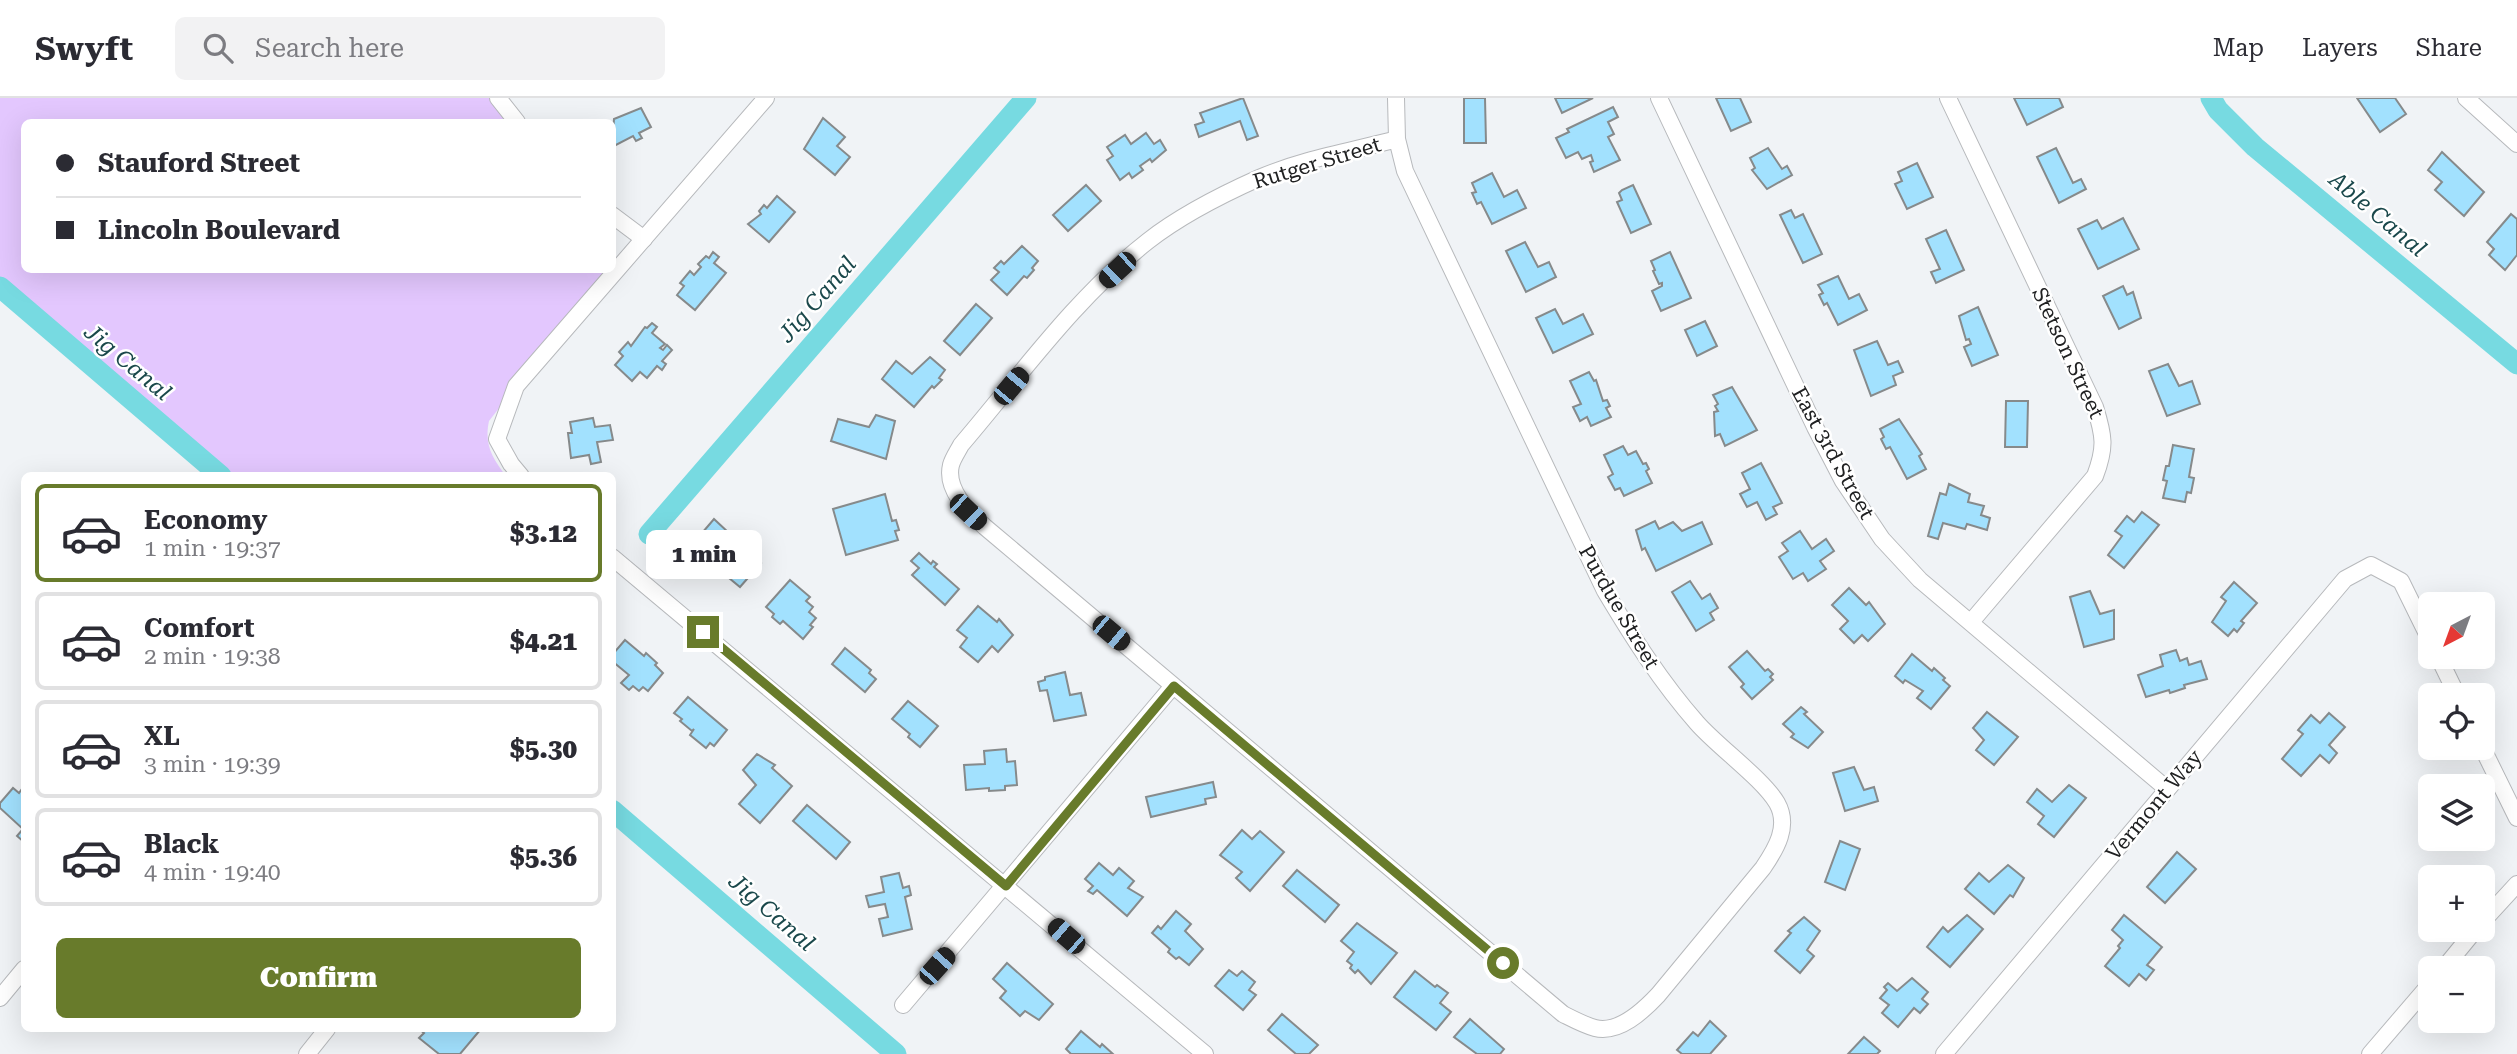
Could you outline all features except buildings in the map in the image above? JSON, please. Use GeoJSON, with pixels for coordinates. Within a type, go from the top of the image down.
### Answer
{"type":"FeatureCollection","features":[{"type":"Feature","properties":{"kind":"street"},"geometry":{"type":"LineString","coordinates":[[498,98],[515,119]]}},
{"type":"Feature","properties":{"kind":"street"},"geometry":{"type":"LineString","coordinates":[[616,271],[766,98]]}},
{"type":"Feature","properties":{"kind":"street","name":"Purdue Street"},"geometry":{"type":"LineString","coordinates":[[1174,686],[1563,1014],[1597,1029],[1619,1025],[1642,1012],[1777,848],[1782,826],[1777,804],[1698,724],[1643,656],[1605,591],[1405,171],[1397,139],[1396,98]]}},
{"type":"Feature","properties":{"kind":"street","name":"East 3rd Street"},"geometry":{"type":"LineString","coordinates":[[1659,98],[1815,427],[1843,481],[1882,539],[1920,580],[2167,789]]}},
{"type":"Feature","properties":{"kind":"street","name":"Stetson Street"},"geometry":{"type":"LineString","coordinates":[[1948,98],[2095,407],[2103,430],[2104,452],[2095,476],[1970,622]]}},
{"type":"Feature","properties":{"kind":"street"},"geometry":{"type":"LineString","coordinates":[[2466,98],[2517,144]]}},
{"type":"Feature","properties":{"kind":"street","name":"Rutger Street"},"geometry":{"type":"LineString","coordinates":[[1174,686],[976,520],[953,490],[950,467],[961,445],[1061,327],[1147,241],[1176,222],[1261,177],[1397,139]]}},
{"type":"Feature","properties":{"kind":"street"},"geometry":{"type":"LineString","coordinates":[[616,218],[644,239]]}},
{"type":"Feature","properties":{"kind":"street"},"geometry":{"type":"LineString","coordinates":[[518,472],[497,439],[516,386],[614,273]]}},
{"type":"Feature","properties":{"kind":"street"},"geometry":{"type":"LineString","coordinates":[[616,560],[1205,1054]]}},
{"type":"Feature","properties":{"kind":"street","name":"Vermont Way"},"geometry":{"type":"LineString","coordinates":[[1944,1054],[2345,579],[2371,565],[2401,581],[2418,616]]}},
{"type":"Feature","properties":{"kind":"street"},"geometry":{"type":"LineString","coordinates":[[903,1006],[1174,686]]}},
{"type":"Feature","properties":{"kind":"street"},"geometry":{"type":"LineString","coordinates":[[2489,760],[2517,818]]}},
{"type":"Feature","properties":{"kind":"street"},"geometry":{"type":"LineString","coordinates":[[2495,908],[2517,884]]}},
{"type":"Feature","properties":{"kind":"street"},"geometry":{"type":"LineString","coordinates":[[2454,956],[2465,942]]}},
{"type":"Feature","properties":{"kind":"street"},"geometry":{"type":"LineString","coordinates":[[0,998],[21,973]]}},
{"type":"Feature","properties":{"kind":"street"},"geometry":{"type":"LineString","coordinates":[[2370,1054],[2418,998]]}},
{"type":"Feature","properties":{"kind":"street"},"geometry":{"type":"LineString","coordinates":[[307,1054],[325,1032]]}},
{"type":"Feature","properties":{"kind":"shaded area"},"geometry":{"type":"Polygon","coordinates":[[[0,98],[489,98],[506,119],[21,119],[21,273],[604,273],[489,421],[490,450],[503,472],[210,472],[0,289],[0,98]]]}},
{"type":"Feature","properties":{"kind":"waterway","name":"Jig Canal"},"geometry":{"type":"LineString","coordinates":[[649,534],[1026,98]]}},
{"type":"Feature","properties":{"kind":"waterway","name":"Able Canal"},"geometry":{"type":"LineString","coordinates":[[2211,98],[2218,110],[2255,147],[2517,364]]}},
{"type":"Feature","properties":{"kind":"waterway","name":"Jig Canal"},"geometry":{"type":"LineString","coordinates":[[0,287],[216,472]]}},
{"type":"Feature","properties":{"kind":"waterway","name":"Jig Canal"},"geometry":{"type":"LineString","coordinates":[[616,813],[896,1054]]}},
{"type":"Feature","properties":{"kind":"route"},"geometry":{"type":"LineString","coordinates":[[703,632],[1006,886],[1174,686],[1503,963]]}}]}
